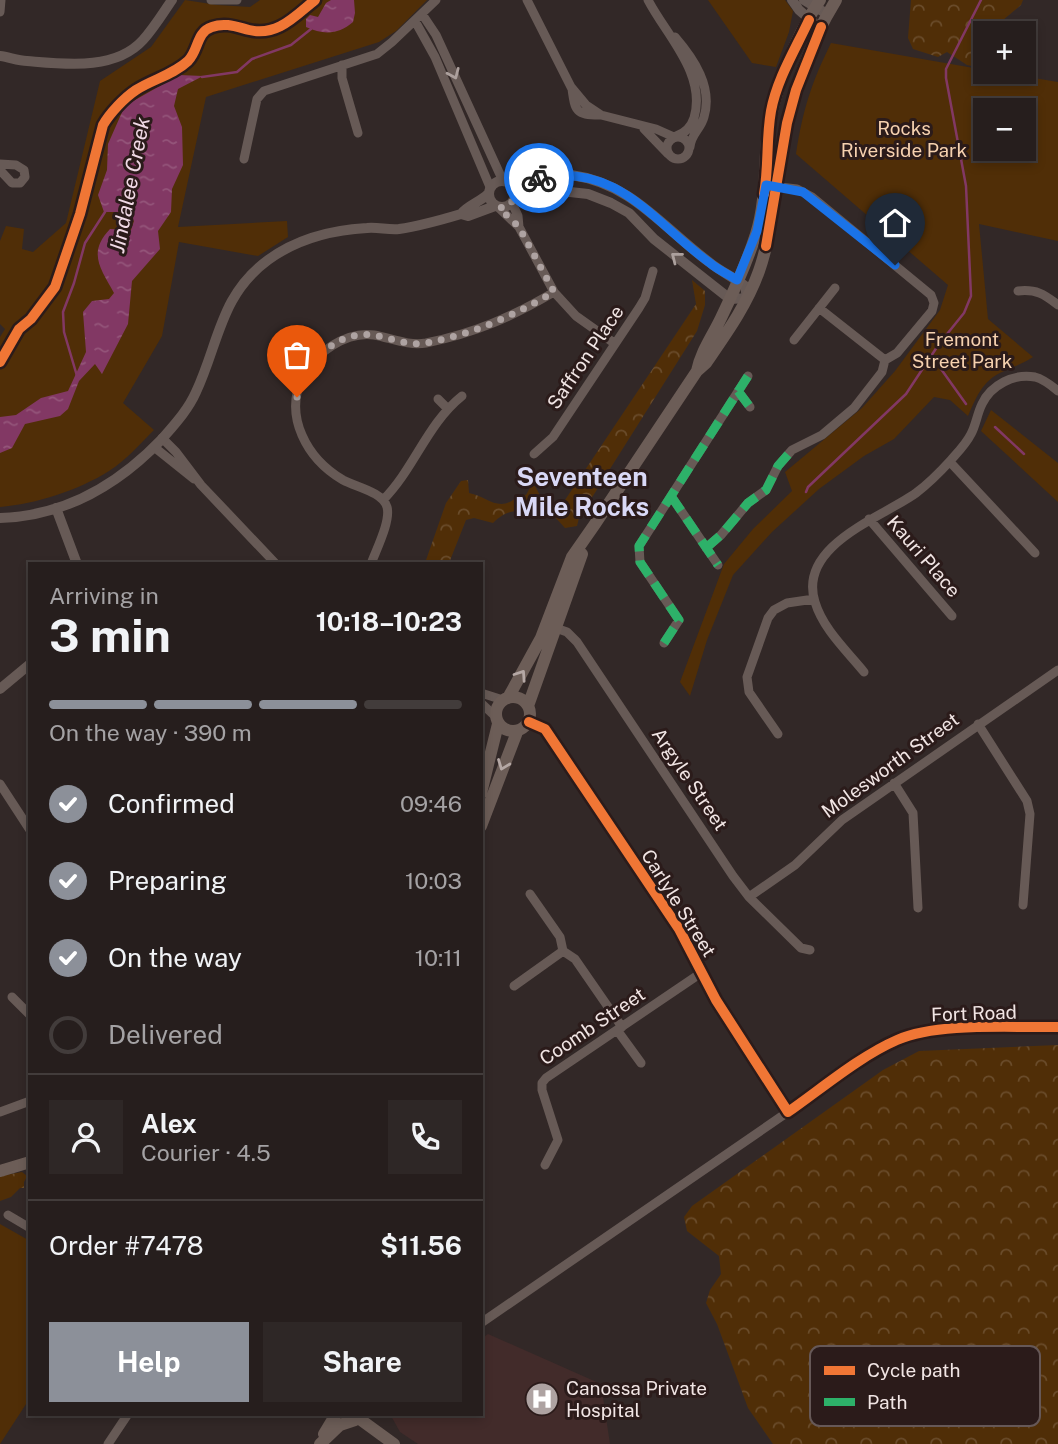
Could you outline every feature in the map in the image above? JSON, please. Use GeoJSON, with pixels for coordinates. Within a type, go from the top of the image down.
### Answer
{"type":"FeatureCollection","features":[{"type":"Feature","properties":{"kind":"main road"},"geometry":{"type":"LineString","coordinates":[[697,371],[699,358],[730,299],[757,231],[796,90],[821,27],[836,0]]}},
{"type":"Feature","properties":{"kind":"main road"},"geometry":{"type":"LineString","coordinates":[[483,784],[497,720],[497,707],[505,699],[550,626],[595,524],[697,371],[706,363],[747,298],[766,246],[771,186],[767,141],[772,108],[788,63],[809,20],[813,3]]}},
{"type":"Feature","properties":{"kind":"main road"},"geometry":{"type":"LineString","coordinates":[[483,821],[517,732],[529,722],[531,715],[528,705],[550,626]]}},
{"type":"Feature","properties":{"kind":"main road"},"geometry":{"type":"LineString","coordinates":[[505,699],[519,698],[528,705]]}},
{"type":"Feature","properties":{"kind":"main road"},"geometry":{"type":"LineString","coordinates":[[497,720],[506,731],[517,732]]}},
{"type":"Feature","properties":{"kind":"main road"},"geometry":{"type":"LineString","coordinates":[[4,1168],[28,1162]]}},
{"type":"Feature","properties":{"kind":"main road"},"geometry":{"type":"LineString","coordinates":[[320,1444],[332,1416]]}},
{"type":"Feature","properties":{"kind":"main road"},"geometry":{"type":"LineString","coordinates":[[320,1444],[340,1425],[361,1417],[391,1442]]}},
{"type":"Feature","properties":{"kind":"street"},"geometry":{"type":"LineString","coordinates":[[0,12],[1,0]]}},
{"type":"Feature","properties":{"kind":"street"},"geometry":{"type":"LineString","coordinates":[[0,56],[23,61],[80,64],[103,62],[124,55],[141,42],[172,0]]}},
{"type":"Feature","properties":{"kind":"street"},"geometry":{"type":"LineString","coordinates":[[212,0],[237,0]]}},
{"type":"Feature","properties":{"kind":"street"},"geometry":{"type":"LineString","coordinates":[[244,159],[257,99],[264,90],[377,54],[436,0]]}},
{"type":"Feature","properties":{"kind":"street"},"geometry":{"type":"LineString","coordinates":[[527,0],[572,88],[586,105],[601,115],[685,139],[690,146]]}},
{"type":"Feature","properties":{"kind":"street"},"geometry":{"type":"LineString","coordinates":[[792,0],[809,20],[821,27]]}},
{"type":"Feature","properties":{"kind":"street"},"geometry":{"type":"LineString","coordinates":[[643,128],[668,154],[681,159],[687,155],[691,138],[704,117],[704,85],[696,65],[648,2]]}},
{"type":"Feature","properties":{"kind":"street"},"geometry":{"type":"LineString","coordinates":[[813,3],[827,14]]}},
{"type":"Feature","properties":{"kind":"street"},"geometry":{"type":"LineString","coordinates":[[419,17],[434,30],[505,181],[513,187],[519,227]]}},
{"type":"Feature","properties":{"kind":"street"},"geometry":{"type":"LineString","coordinates":[[419,17],[489,190],[490,201],[519,227],[554,292],[576,316],[614,343]]}},
{"type":"Feature","properties":{"kind":"street"},"geometry":{"type":"LineString","coordinates":[[667,29],[693,76],[696,100],[692,124],[667,144],[668,154]]}},
{"type":"Feature","properties":{"kind":"street"},"geometry":{"type":"LineString","coordinates":[[342,65],[342,78],[358,133]]}},
{"type":"Feature","properties":{"kind":"street"},"geometry":{"type":"LineString","coordinates":[[0,164],[20,166],[25,177],[20,184],[12,183],[0,170]]}},
{"type":"Feature","properties":{"kind":"street"},"geometry":{"type":"LineString","coordinates":[[0,518],[56,508],[111,484],[140,462],[180,420],[196,392],[229,303],[247,279],[289,246],[312,236],[336,230],[397,229],[461,215],[468,216],[543,189],[588,194],[629,213],[667,251],[730,299],[747,298],[744,286],[710,263],[632,197],[613,186],[589,178],[567,175],[496,182],[481,201],[465,208],[461,215]]}},
{"type":"Feature","properties":{"kind":"street"},"geometry":{"type":"LineString","coordinates":[[706,548],[748,503],[766,490],[778,467],[792,450],[822,435],[854,408],[882,372],[885,360],[897,353],[932,311],[934,303],[931,295],[812,197],[797,189],[771,186]]}},
{"type":"Feature","properties":{"kind":"street","name":"Saffron Place"},"geometry":{"type":"LineString","coordinates":[[534,454],[553,437],[645,298],[653,271]]}},
{"type":"Feature","properties":{"kind":"street"},"geometry":{"type":"LineString","coordinates":[[794,340],[835,288]]}},
{"type":"Feature","properties":{"kind":"street"},"geometry":{"type":"LineString","coordinates":[[1018,291],[1032,290],[1045,294],[1058,304]]}},
{"type":"Feature","properties":{"kind":"street"},"geometry":{"type":"LineString","coordinates":[[373,562],[387,519],[387,509],[383,500],[341,479],[324,466],[300,433],[296,411],[300,382],[306,370],[326,350],[349,338],[371,335],[398,342],[422,344],[486,328],[554,292]]}},
{"type":"Feature","properties":{"kind":"street"},"geometry":{"type":"LineString","coordinates":[[819,308],[885,360]]}},
{"type":"Feature","properties":{"kind":"street"},"geometry":{"type":"LineString","coordinates":[[664,643],[679,620],[638,555],[639,546],[748,376]]}},
{"type":"Feature","properties":{"kind":"street"},"geometry":{"type":"LineString","coordinates":[[864,672],[824,622],[814,599],[816,573],[822,560],[854,528],[917,492],[950,461],[971,433],[982,404],[990,393],[1007,380],[1037,377],[1058,391]]}},
{"type":"Feature","properties":{"kind":"street"},"geometry":{"type":"LineString","coordinates":[[738,391],[750,407]]}},
{"type":"Feature","properties":{"kind":"street"},"geometry":{"type":"LineString","coordinates":[[383,500],[396,487],[447,408],[462,396]]}},
{"type":"Feature","properties":{"kind":"street"},"geometry":{"type":"LineString","coordinates":[[438,399],[447,408]]}},
{"type":"Feature","properties":{"kind":"street"},"geometry":{"type":"LineString","coordinates":[[158,443],[181,458],[201,485],[274,562]]}},
{"type":"Feature","properties":{"kind":"street"},"geometry":{"type":"LineString","coordinates":[[950,461],[1035,553]]}},
{"type":"Feature","properties":{"kind":"street"},"geometry":{"type":"LineString","coordinates":[[671,496],[718,565]]}},
{"type":"Feature","properties":{"kind":"street"},"geometry":{"type":"LineString","coordinates":[[56,508],[76,562]]}},
{"type":"Feature","properties":{"kind":"street","name":"Kauri Place"},"geometry":{"type":"LineString","coordinates":[[869,519],[952,616]]}},
{"type":"Feature","properties":{"kind":"street"},"geometry":{"type":"LineString","coordinates":[[778,734],[750,692],[747,677],[768,618],[774,610],[787,603],[814,599]]}},
{"type":"Feature","properties":{"kind":"street","name":"Argyle Street"},"geometry":{"type":"LineString","coordinates":[[550,626],[566,632],[577,642],[749,897],[801,948],[810,950]]}},
{"type":"Feature","properties":{"kind":"street"},"geometry":{"type":"LineString","coordinates":[[0,690],[28,666]]}},
{"type":"Feature","properties":{"kind":"street","name":"Molesworth Street"},"geometry":{"type":"LineString","coordinates":[[749,897],[795,865],[829,829],[1058,670]]}},
{"type":"Feature","properties":{"kind":"street"},"geometry":{"type":"LineString","coordinates":[[483,694],[505,699]]}},
{"type":"Feature","properties":{"kind":"street"},"geometry":{"type":"LineString","coordinates":[[483,705],[497,720]]}},
{"type":"Feature","properties":{"kind":"street","name":"Carlyle Street"},"geometry":{"type":"LineString","coordinates":[[529,722],[544,729],[679,929],[701,973],[788,1112]]}},
{"type":"Feature","properties":{"kind":"street"},"geometry":{"type":"LineString","coordinates":[[978,724],[1027,801],[1030,814],[1023,905]]}},
{"type":"Feature","properties":{"kind":"street"},"geometry":{"type":"LineString","coordinates":[[894,783],[913,813],[918,908]]}},
{"type":"Feature","properties":{"kind":"street"},"geometry":{"type":"LineString","coordinates":[[0,784],[28,827]]}},
{"type":"Feature","properties":{"kind":"street"},"geometry":{"type":"LineString","coordinates":[[530,894],[560,937],[563,951],[575,959],[641,1063]]}},
{"type":"Feature","properties":{"kind":"street"},"geometry":{"type":"LineString","coordinates":[[514,986],[563,951]]}},
{"type":"Feature","properties":{"kind":"street","name":"Coomb Street"},"geometry":{"type":"LineString","coordinates":[[545,1165],[558,1140],[542,1090],[542,1083],[546,1078],[701,973]]}},
{"type":"Feature","properties":{"kind":"street"},"geometry":{"type":"LineString","coordinates":[[12,997],[28,1013]]}},
{"type":"Feature","properties":{"kind":"street","name":"Fort Road"},"geometry":{"type":"LineString","coordinates":[[483,1323],[881,1048],[934,1030],[1058,1027]]}},
{"type":"Feature","properties":{"kind":"street"},"geometry":{"type":"LineString","coordinates":[[0,1112],[28,1102]]}},
{"type":"Feature","properties":{"kind":"street"},"geometry":{"type":"LineString","coordinates":[[8,1215],[28,1227]]}},
{"type":"Feature","properties":{"kind":"street"},"geometry":{"type":"LineString","coordinates":[[108,1444],[127,1416]]}},
{"type":"Feature","properties":{"kind":"shaded area","name":"Canossa Private Hospital"},"geometry":{"type":"Polygon","coordinates":[[[488,1334],[601,1384],[610,1444],[418,1444],[400,1432],[391,1416],[483,1416],[483,1338],[488,1334]]]}},
{"type":"Feature","properties":{"kind":"green space"},"geometry":{"type":"Polygon","coordinates":[[[185,0],[250,7],[260,0],[427,0],[396,31],[379,42],[206,97],[178,227],[287,221],[288,237],[258,256],[179,242],[162,336],[123,403],[154,430],[133,452],[97,478],[42,499],[0,507],[0,337],[5,329],[0,324],[0,241],[6,226],[24,229],[22,249],[33,252],[66,223],[100,81],[151,47],[185,0]]]}},
{"type":"Feature","properties":{"kind":"green space"},"geometry":{"type":"Polygon","coordinates":[[[708,0],[785,0],[793,11],[789,32],[776,67],[752,63],[708,0]]]}},
{"type":"Feature","properties":{"kind":"green space"},"geometry":{"type":"Polygon","coordinates":[[[911,0],[1023,0],[1003,21],[973,21],[973,66],[947,52],[938,57],[913,49],[908,38],[911,0]]]}},
{"type":"Feature","properties":{"kind":"green space","name":"Rocks Riverside Park"},"geometry":{"type":"Polygon","coordinates":[[[831,43],[973,68],[973,84],[1036,84],[1036,78],[1058,82],[1058,241],[979,224],[988,319],[1033,357],[989,380],[980,391],[968,416],[950,400],[934,397],[894,439],[864,456],[819,489],[772,532],[733,575],[707,640],[690,696],[680,682],[724,564],[753,529],[792,491],[785,472],[862,408],[895,371],[940,310],[948,285],[796,154],[813,84],[831,43]]]}},
{"type":"Feature","properties":{"kind":"green space"},"geometry":{"type":"Polygon","coordinates":[[[692,280],[705,291],[705,305],[697,331],[579,518],[577,526],[565,528],[555,517],[523,511],[509,512],[493,523],[474,518],[466,520],[449,562],[425,562],[446,503],[461,481],[468,480],[469,493],[494,503],[506,503],[520,494],[526,495],[531,486],[535,486],[543,501],[554,506],[563,503],[696,304],[692,280]]]}},
{"type":"Feature","properties":{"kind":"green space"},"geometry":{"type":"Polygon","coordinates":[[[991,410],[1058,463],[1058,502],[981,431],[991,410]]]}},
{"type":"Feature","properties":{"kind":"green space"},"geometry":{"type":"Polygon","coordinates":[[[1058,1045],[1058,1444],[773,1444],[748,1408],[717,1324],[706,1303],[710,1290],[721,1274],[719,1256],[687,1231],[684,1217],[692,1206],[883,1070],[919,1051],[1058,1045]]]}},
{"type":"Feature","properties":{"kind":"green space"},"geometry":{"type":"Polygon","coordinates":[[[22,1172],[27,1176],[24,1188],[0,1201],[0,1176],[22,1172]]]}},
{"type":"Feature","properties":{"kind":"green space"},"geometry":{"type":"Polygon","coordinates":[[[0,1224],[28,1240],[28,1401],[0,1444],[0,1224]]]}},
{"type":"Feature","properties":{"kind":"water"},"geometry":{"type":"Polygon","coordinates":[[[331,0],[354,0],[353,22],[330,32],[306,27],[306,19],[310,15],[318,17],[326,3],[331,0]]]}},
{"type":"Feature","properties":{"kind":"water"},"geometry":{"type":"Polygon","coordinates":[[[179,75],[203,76],[178,89],[174,106],[182,127],[183,165],[172,189],[171,212],[158,231],[160,249],[132,281],[128,324],[102,374],[95,364],[79,381],[68,409],[60,416],[25,424],[12,448],[0,453],[0,417],[16,415],[41,398],[68,391],[86,352],[83,312],[92,301],[109,299],[114,293],[98,261],[99,246],[110,229],[131,230],[134,221],[126,212],[104,212],[98,195],[107,170],[108,144],[123,110],[128,104],[179,75]]]}},
{"type":"Feature","properties":{"kind":"waterway"},"geometry":{"type":"LineString","coordinates":[[806,492],[808,487],[906,394],[939,344],[964,313],[971,296],[966,186],[946,69],[981,0]]}},
{"type":"Feature","properties":{"kind":"waterway","name":"Jindalee Creek"},"geometry":{"type":"LineString","coordinates":[[202,77],[237,72],[252,59],[291,45],[311,29]]}},
{"type":"Feature","properties":{"kind":"waterway"},"geometry":{"type":"LineString","coordinates":[[77,376],[64,332],[63,312],[85,243],[105,212]]}},
{"type":"Feature","properties":{"kind":"waterway"},"geometry":{"type":"LineString","coordinates":[[931,355],[966,404]]}},
{"type":"Feature","properties":{"kind":"waterway"},"geometry":{"type":"LineString","coordinates":[[995,427],[1024,454]]}},
{"type":"Feature","properties":{"kind":"marked path"},"geometry":{"type":"LineString","coordinates":[[664,643],[679,620],[640,562],[639,546],[748,376]]}},
{"type":"Feature","properties":{"kind":"marked path"},"geometry":{"type":"LineString","coordinates":[[738,391],[750,407]]}},
{"type":"Feature","properties":{"kind":"marked path"},"geometry":{"type":"LineString","coordinates":[[706,548],[748,503],[766,490],[778,466],[792,450]]}},
{"type":"Feature","properties":{"kind":"marked path"},"geometry":{"type":"LineString","coordinates":[[671,496],[718,565]]}},
{"type":"Feature","properties":{"kind":"cycle path"},"geometry":{"type":"LineString","coordinates":[[0,362],[19,329],[31,319],[55,287],[80,214],[103,125],[113,111],[136,90],[188,61],[207,29],[226,25],[259,31],[278,28],[315,0]]}},
{"type":"Feature","properties":{"kind":"cycle path"},"geometry":{"type":"LineString","coordinates":[[764,194],[769,121],[774,99],[809,20]]}},
{"type":"Feature","properties":{"kind":"cycle path"},"geometry":{"type":"LineString","coordinates":[[766,246],[787,123],[796,90],[821,27]]}},
{"type":"Feature","properties":{"kind":"cycle path"},"geometry":{"type":"LineString","coordinates":[[529,722],[545,729],[679,929],[716,1000],[788,1112],[869,1055],[914,1034],[954,1028],[1058,1027]]}},
{"type":"Feature","properties":{"kind":"way so far"},"geometry":{"type":"LineString","coordinates":[[297,397],[306,370],[318,356],[349,338],[371,335],[398,342],[422,344],[486,328],[554,292],[519,227],[499,208],[508,206],[514,199],[513,187],[507,182],[539,178]]}},
{"type":"Feature","properties":{"kind":"place","name":"Canossa Private Hospital"},"geometry":{"type":"Point","coordinates":[542,1399]}},
{"type":"Feature","properties":{"kind":"district","name":"Seventeen Mile Rocks"},"geometry":{"type":"Point","coordinates":[582,492]}},
{"type":"Feature","properties":{"kind":"route"},"geometry":{"type":"LineString","coordinates":[[539,178],[567,175],[589,178],[613,186],[632,197],[710,263],[737,280],[757,231],[766,185],[789,187],[812,197],[895,265]]}},
{"type":"Feature","properties":{"kind":"park label","name":"Fremont Street Park"},"geometry":{"type":"Point","coordinates":[962,350]}}]}
